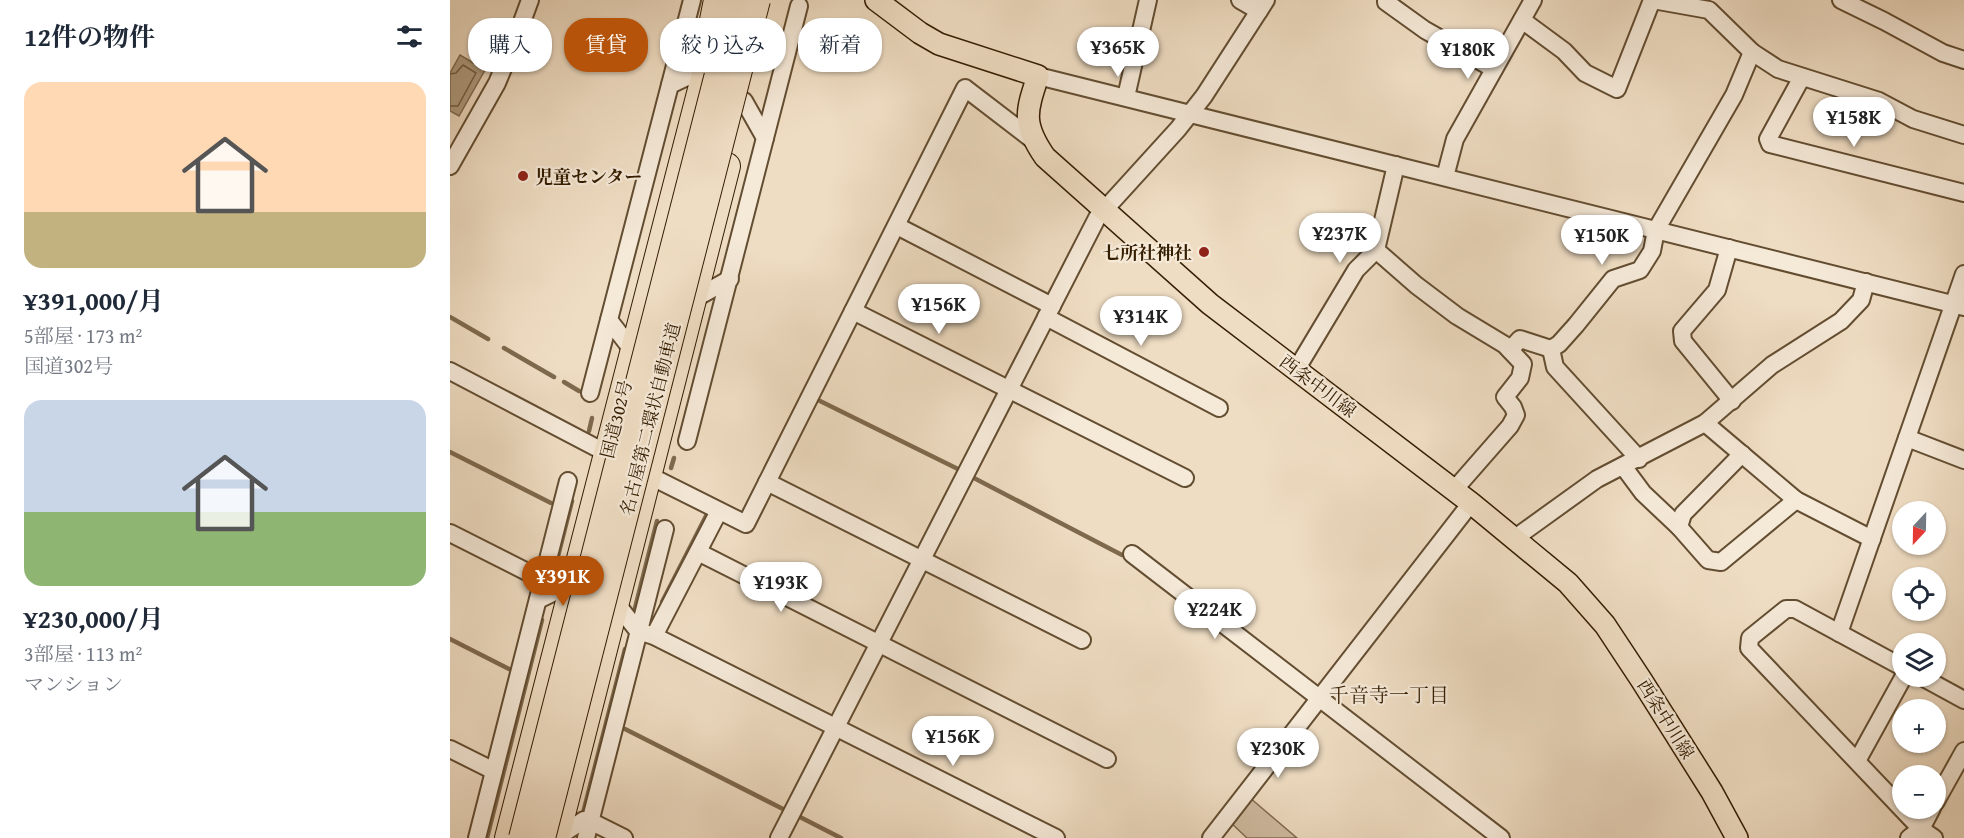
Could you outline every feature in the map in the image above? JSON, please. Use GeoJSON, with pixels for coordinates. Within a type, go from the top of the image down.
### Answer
{"type":"FeatureCollection","features":[{"type":"Feature","properties":{"kind":"highway"},"geometry":{"type":"LineString","coordinates":[[669,267],[692,126],[717,0]]}},
{"type":"Feature","properties":{"kind":"highway","name":"国道302号"},"geometry":{"type":"LineString","coordinates":[[719,18],[724,0]]}},
{"type":"Feature","properties":{"kind":"highway","name":"名古屋第二環状自動車道"},"geometry":{"type":"LineString","coordinates":[[522,838],[737,0]]}},
{"type":"Feature","properties":{"kind":"highway","name":"名古屋第二環状自動車道"},"geometry":{"type":"LineString","coordinates":[[542,838],[757,0]]}},
{"type":"Feature","properties":{"kind":"highway"},"geometry":{"type":"LineString","coordinates":[[669,346],[693,274],[772,0]]}},
{"type":"Feature","properties":{"kind":"highway"},"geometry":{"type":"LineString","coordinates":[[556,838],[744,101],[772,0]]}},
{"type":"Feature","properties":{"kind":"highway","name":"国道302号"},"geometry":{"type":"LineString","coordinates":[[508,838],[705,72]]}},
{"type":"Feature","properties":{"kind":"main road"},"geometry":{"type":"LineString","coordinates":[[876,0],[920,33],[939,44],[1038,76]]}},
{"type":"Feature","properties":{"kind":"main road","name":"西条中川線"},"geometry":{"type":"LineString","coordinates":[[1038,76],[1029,103],[1027,122],[1034,141],[1045,157],[1210,304],[1471,503],[1568,583],[1605,625],[1706,783],[1737,838]]}},
{"type":"Feature","properties":{"kind":"street"},"geometry":{"type":"LineString","coordinates":[[450,166],[496,83],[530,0]]}},
{"type":"Feature","properties":{"kind":"street"},"geometry":{"type":"LineString","coordinates":[[590,393],[692,0]]}},
{"type":"Feature","properties":{"kind":"street"},"geometry":{"type":"LineString","coordinates":[[778,838],[1097,218],[1190,114],[1262,6],[1240,0]]}},
{"type":"Feature","properties":{"kind":"street"},"geometry":{"type":"LineString","coordinates":[[1386,0],[1425,30],[1494,69]]}},
{"type":"Feature","properties":{"kind":"street"},"geometry":{"type":"LineString","coordinates":[[1445,177],[1455,138],[1533,0]]}},
{"type":"Feature","properties":{"kind":"street"},"geometry":{"type":"LineString","coordinates":[[1522,20],[1564,51],[1585,74],[1617,89],[1653,0],[1712,5],[1752,52],[1778,69],[1878,101],[1913,119],[1964,135]]}},
{"type":"Feature","properties":{"kind":"street"},"geometry":{"type":"LineString","coordinates":[[1842,0],[1943,53],[1964,60]]}},
{"type":"Feature","properties":{"kind":"street"},"geometry":{"type":"LineString","coordinates":[[1126,97],[1143,2]]}},
{"type":"Feature","properties":{"kind":"street"},"geometry":{"type":"LineString","coordinates":[[687,441],[799,6]]}},
{"type":"Feature","properties":{"kind":"street"},"geometry":{"type":"LineString","coordinates":[[1510,350],[1520,339],[1551,349],[1576,326],[1613,279],[1640,270],[1652,251],[1656,230],[1734,95],[1752,52]]}},
{"type":"Feature","properties":{"kind":"street"},"geometry":{"type":"LineString","coordinates":[[670,85],[698,72]]}},
{"type":"Feature","properties":{"kind":"street"},"geometry":{"type":"LineString","coordinates":[[1038,76],[1959,306]]}},
{"type":"Feature","properties":{"kind":"street"},"geometry":{"type":"LineString","coordinates":[[1802,77],[1768,139],[1770,144],[1964,193]]}},
{"type":"Feature","properties":{"kind":"street"},"geometry":{"type":"LineString","coordinates":[[450,371],[648,476],[746,524],[965,88],[1034,141]]}},
{"type":"Feature","properties":{"kind":"street"},"geometry":{"type":"LineString","coordinates":[[744,101],[765,138]]}},
{"type":"Feature","properties":{"kind":"street"},"geometry":{"type":"LineString","coordinates":[[1296,370],[1356,270],[1376,250],[1396,165]]}},
{"type":"Feature","properties":{"kind":"street"},"geometry":{"type":"LineString","coordinates":[[897,226],[1219,408]]}},
{"type":"Feature","properties":{"kind":"street"},"geometry":{"type":"LineString","coordinates":[[1729,248],[1717,290],[1682,331],[1683,341],[1732,402]]}},
{"type":"Feature","properties":{"kind":"street"},"geometry":{"type":"LineString","coordinates":[[1376,250],[1421,290],[1504,345],[1523,364],[1520,378],[1505,397],[1516,415],[1510,426],[1454,490]]}},
{"type":"Feature","properties":{"kind":"street"},"geometry":{"type":"LineString","coordinates":[[1839,633],[1907,438],[1959,306],[1964,274]]}},
{"type":"Feature","properties":{"kind":"street"},"geometry":{"type":"LineString","coordinates":[[694,299],[730,279]]}},
{"type":"Feature","properties":{"kind":"street"},"geometry":{"type":"LineString","coordinates":[[1515,538],[1597,479],[1705,423],[1772,365],[1841,321],[1861,300],[1866,282]]}},
{"type":"Feature","properties":{"kind":"street"},"geometry":{"type":"LineString","coordinates":[[853,311],[1185,478]]}},
{"type":"Feature","properties":{"kind":"street"},"geometry":{"type":"LineString","coordinates":[[609,320],[633,351]]}},
{"type":"Feature","properties":{"kind":"street"},"geometry":{"type":"LineString","coordinates":[[1551,349],[1555,367],[1639,459]]}},
{"type":"Feature","properties":{"kind":"street"},"geometry":{"type":"LineString","coordinates":[[1705,423],[1796,500],[1872,539]]}},
{"type":"Feature","properties":{"kind":"street"},"geometry":{"type":"LineString","coordinates":[[1907,438],[1964,460]]}},
{"type":"Feature","properties":{"kind":"street"},"geometry":{"type":"LineString","coordinates":[[1679,527],[1683,514],[1742,454]]}},
{"type":"Feature","properties":{"kind":"street"},"geometry":{"type":"LineString","coordinates":[[1623,466],[1643,493],[1679,527],[1708,560],[1721,562],[1796,500]]}},
{"type":"Feature","properties":{"kind":"street"},"geometry":{"type":"LineString","coordinates":[[477,838],[568,481]]}},
{"type":"Feature","properties":{"kind":"street"},"geometry":{"type":"LineString","coordinates":[[767,482],[1082,640]]}},
{"type":"Feature","properties":{"kind":"street"},"geometry":{"type":"LineString","coordinates":[[1211,838],[1471,503]]}},
{"type":"Feature","properties":{"kind":"street"},"geometry":{"type":"LineString","coordinates":[[646,633],[698,552],[719,511]]}},
{"type":"Feature","properties":{"kind":"street"},"geometry":{"type":"LineString","coordinates":[[586,838],[646,633],[665,529]]}},
{"type":"Feature","properties":{"kind":"street"},"geometry":{"type":"LineString","coordinates":[[450,533],[543,580]]}},
{"type":"Feature","properties":{"kind":"street"},"geometry":{"type":"LineString","coordinates":[[698,552],[1107,759]]}},
{"type":"Feature","properties":{"kind":"street"},"geometry":{"type":"LineString","coordinates":[[1132,554],[1501,838]]}},
{"type":"Feature","properties":{"kind":"street"},"geometry":{"type":"LineString","coordinates":[[538,600],[573,583]]}},
{"type":"Feature","properties":{"kind":"street"},"geometry":{"type":"LineString","coordinates":[[616,603],[646,633],[1056,838]]}},
{"type":"Feature","properties":{"kind":"street"},"geometry":{"type":"LineString","coordinates":[[1892,662],[1795,609],[1786,609],[1750,638],[1749,648],[1857,761],[1921,835],[1928,819]]}},
{"type":"Feature","properties":{"kind":"street"},"geometry":{"type":"LineString","coordinates":[[1857,761],[1898,687]]}},
{"type":"Feature","properties":{"kind":"street"},"geometry":{"type":"LineString","coordinates":[[1940,687],[1964,700]]}},
{"type":"Feature","properties":{"kind":"street"},"geometry":{"type":"LineString","coordinates":[[450,749],[494,771]]}},
{"type":"Feature","properties":{"kind":"street"},"geometry":{"type":"LineString","coordinates":[[1946,783],[1964,751]]}},
{"type":"Feature","properties":{"kind":"street"},"geometry":{"type":"LineString","coordinates":[[556,838],[584,820],[624,838]]}},
{"type":"Feature","properties":{"kind":"shaded area"},"geometry":{"type":"Polygon","coordinates":[[[1249,797],[1297,838],[1247,838],[1230,822],[1249,797]]]}},
{"type":"Feature","properties":{"kind":"water"},"geometry":{"type":"Polygon","coordinates":[[[460,55],[468,60],[468,72],[484,72],[459,116],[450,111],[450,73],[460,55]]]}},
{"type":"Feature","properties":{"kind":"waterway"},"geometry":{"type":"LineString","coordinates":[[450,317],[488,339]]}},
{"type":"Feature","properties":{"kind":"waterway"},"geometry":{"type":"LineString","coordinates":[[504,348],[554,377]]}},
{"type":"Feature","properties":{"kind":"waterway"},"geometry":{"type":"LineString","coordinates":[[564,382],[579,391]]}},
{"type":"Feature","properties":{"kind":"waterway"},"geometry":{"type":"LineString","coordinates":[[818,400],[960,470]]}},
{"type":"Feature","properties":{"kind":"waterway"},"geometry":{"type":"LineString","coordinates":[[589,431],[592,418]]}},
{"type":"Feature","properties":{"kind":"waterway"},"geometry":{"type":"LineString","coordinates":[[450,452],[551,503]]}},
{"type":"Feature","properties":{"kind":"waterway"},"geometry":{"type":"LineString","coordinates":[[671,468],[674,458]]}},
{"type":"Feature","properties":{"kind":"waterway"},"geometry":{"type":"LineString","coordinates":[[972,477],[1122,555]]}},
{"type":"Feature","properties":{"kind":"waterway"},"geometry":{"type":"LineString","coordinates":[[554,572],[572,501]]}},
{"type":"Feature","properties":{"kind":"waterway"},"geometry":{"type":"LineString","coordinates":[[662,602],[707,514]]}},
{"type":"Feature","properties":{"kind":"waterway"},"geometry":{"type":"LineString","coordinates":[[634,612],[657,521]]}},
{"type":"Feature","properties":{"kind":"waterway"},"geometry":{"type":"LineString","coordinates":[[487,838],[542,620]]}},
{"type":"Feature","properties":{"kind":"waterway"},"geometry":{"type":"LineString","coordinates":[[450,639],[509,669]]}},
{"type":"Feature","properties":{"kind":"waterway"},"geometry":{"type":"LineString","coordinates":[[583,813],[625,649]]}},
{"type":"Feature","properties":{"kind":"waterway"},"geometry":{"type":"LineString","coordinates":[[625,729],[783,809]]}},
{"type":"Feature","properties":{"kind":"waterway"},"geometry":{"type":"LineString","coordinates":[[798,816],[841,838]]}},
{"type":"Feature","properties":{"kind":"place","name":"児童センター"},"geometry":{"type":"Point","coordinates":[523,176]}},
{"type":"Feature","properties":{"kind":"place","name":"七所社神社"},"geometry":{"type":"Point","coordinates":[1204,252]}},
{"type":"Feature","properties":{"kind":"district","name":"千音寺一丁目"},"geometry":{"type":"Point","coordinates":[1389,694]}}]}
